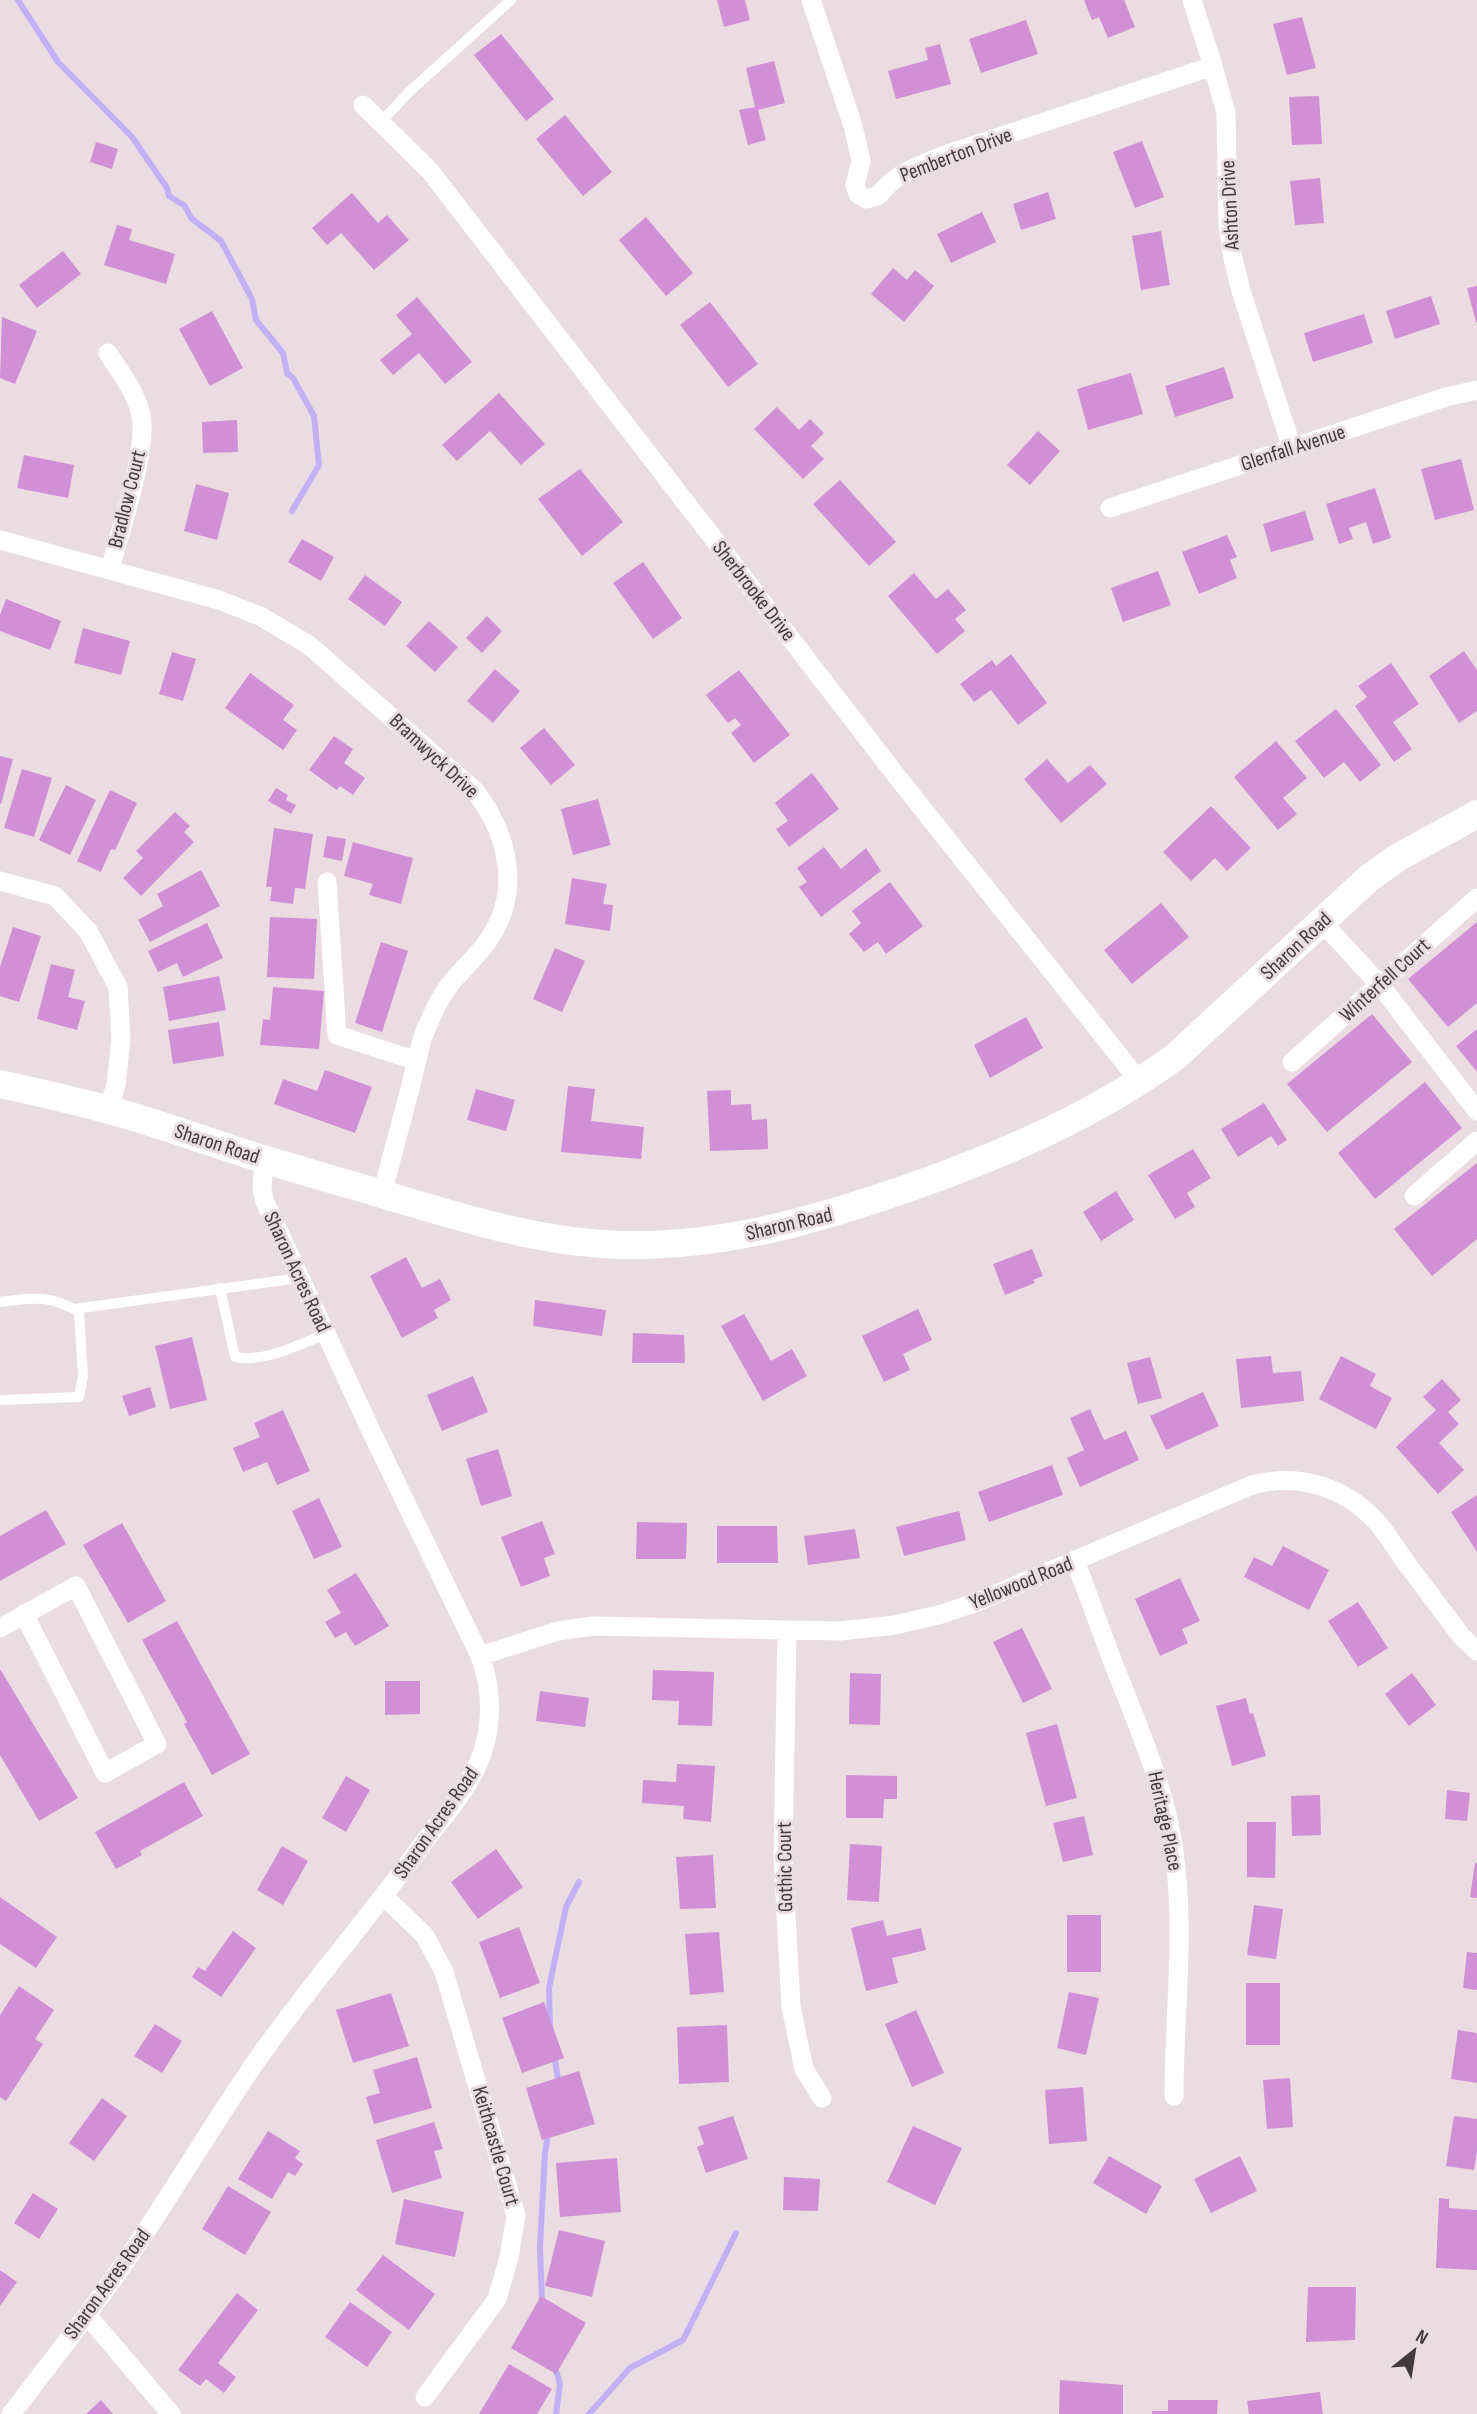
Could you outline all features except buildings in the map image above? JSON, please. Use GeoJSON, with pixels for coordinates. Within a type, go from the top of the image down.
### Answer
{"type":"FeatureCollection","features":[{"type":"Feature","properties":{"kind":"main road","name":"Sharon Road"},"geometry":{"type":"LineString","coordinates":[[0,1084],[108,1110],[264,1160],[477,1223],[566,1241],[625,1245],[716,1240],[767,1231],[835,1214],[940,1177],[1044,1136],[1093,1111],[1175,1057],[1369,878],[1397,858],[1477,814]]}},
{"type":"Feature","properties":{"kind":"street","name":"Pemberton Drive"},"geometry":{"type":"LineString","coordinates":[[811,0],[853,126],[861,161],[855,185],[858,194],[866,199],[878,196],[890,181],[903,173],[942,156],[1213,66]]}},
{"type":"Feature","properties":{"kind":"street","name":"Ashton Drive"},"geometry":{"type":"LineString","coordinates":[[1192,0],[1213,66],[1227,123],[1228,226],[1233,258],[1241,291],[1292,448]]}},
{"type":"Feature","properties":{"kind":"street","name":"Sherbrooke Drive"},"geometry":{"type":"LineString","coordinates":[[363,105],[430,171],[895,774],[1140,1082]]}},
{"type":"Feature","properties":{"kind":"street","name":"Bradlow Court"},"geometry":{"type":"LineString","coordinates":[[108,352],[133,393],[141,416],[142,441],[110,570]]}},
{"type":"Feature","properties":{"kind":"street","name":"Glenfall Avenue"},"geometry":{"type":"LineString","coordinates":[[1110,508],[1446,397],[1477,390]]}},
{"type":"Feature","properties":{"kind":"street","name":"Bramwyck Drive"},"geometry":{"type":"LineString","coordinates":[[0,540],[229,603],[285,629],[347,677],[475,791],[489,810],[498,826],[506,851],[508,878],[503,906],[489,940],[452,982],[439,1001],[424,1033],[382,1194]]}},
{"type":"Feature","properties":{"kind":"street"},"geometry":{"type":"LineString","coordinates":[[0,881],[55,896],[88,931],[118,987],[121,1039],[116,1085],[108,1110]]}},
{"type":"Feature","properties":{"kind":"street"},"geometry":{"type":"LineString","coordinates":[[327,882],[337,1035],[417,1061]]}},
{"type":"Feature","properties":{"kind":"street","name":"Winterfell Court"},"geometry":{"type":"LineString","coordinates":[[1293,1062],[1477,898]]}},
{"type":"Feature","properties":{"kind":"street"},"geometry":{"type":"LineString","coordinates":[[1322,922],[1380,985],[1477,1111]]}},
{"type":"Feature","properties":{"kind":"street"},"geometry":{"type":"LineString","coordinates":[[1414,1196],[1477,1141]]}},
{"type":"Feature","properties":{"kind":"street","name":"Sharon Acres Road"},"geometry":{"type":"LineString","coordinates":[[11,2414],[87,2315],[151,2224],[218,2118],[284,2023],[470,1781],[486,1739],[489,1706],[486,1672],[480,1656],[265,1202],[262,1190],[264,1160]]}},
{"type":"Feature","properties":{"kind":"street","name":"Yellowood Road"},"geometry":{"type":"LineString","coordinates":[[480,1656],[558,1631],[593,1626],[787,1630],[895,1625],[942,1614],[977,1602],[1252,1485],[1287,1480],[1313,1483],[1353,1501],[1375,1521],[1462,1637],[1477,1651]]}},
{"type":"Feature","properties":{"kind":"street","name":"Heritage Place"},"geometry":{"type":"LineString","coordinates":[[1076,1560],[1151,1756],[1172,1842],[1179,1923],[1174,2096]]}},
{"type":"Feature","properties":{"kind":"street"},"geometry":{"type":"LineString","coordinates":[[0,1628],[76,1586],[158,1744],[105,1773],[24,1615]]}},
{"type":"Feature","properties":{"kind":"street","name":"Gothic Court"},"geometry":{"type":"LineString","coordinates":[[787,1630],[783,1856],[791,2007],[804,2069],[821,2098]]}},
{"type":"Feature","properties":{"kind":"street","name":"Keithcastle Court"},"geometry":{"type":"LineString","coordinates":[[384,1896],[425,1936],[444,1972],[516,2216],[507,2267],[497,2299],[425,2397]]}},
{"type":"Feature","properties":{"kind":"street"},"geometry":{"type":"LineString","coordinates":[[87,2315],[171,2414]]}},
{"type":"Feature","properties":{"kind":"lane"},"geometry":{"type":"LineString","coordinates":[[382,121],[409,92],[511,0]]}},
{"type":"Feature","properties":{"kind":"lane"},"geometry":{"type":"LineString","coordinates":[[74,1309],[300,1278]]}},
{"type":"Feature","properties":{"kind":"lane"},"geometry":{"type":"LineString","coordinates":[[220,1288],[235,1357],[247,1359],[270,1354],[327,1334]]}},
{"type":"Feature","properties":{"kind":"lane"},"geometry":{"type":"LineString","coordinates":[[0,1302],[36,1298],[61,1301],[79,1312],[83,1376],[79,1397],[0,1400]]}},
{"type":"Feature","properties":{"kind":"waterway"},"geometry":{"type":"LineString","coordinates":[[18,0],[58,62],[132,137],[167,188],[169,196],[185,206],[191,218],[221,241],[252,299],[256,320],[283,353],[287,373],[293,378],[314,416],[319,465],[292,511]]}},
{"type":"Feature","properties":{"kind":"waterway"},"geometry":{"type":"LineString","coordinates":[[550,2026],[549,1988],[566,1907],[579,1882]]}},
{"type":"Feature","properties":{"kind":"waterway"},"geometry":{"type":"LineString","coordinates":[[554,2054],[559,2085]]}},
{"type":"Feature","properties":{"kind":"waterway"},"geometry":{"type":"LineString","coordinates":[[542,2302],[540,2248],[545,2152],[549,2131]]}},
{"type":"Feature","properties":{"kind":"waterway"},"geometry":{"type":"LineString","coordinates":[[589,2414],[630,2368],[683,2340],[736,2233]]}},
{"type":"Feature","properties":{"kind":"waterway"},"geometry":{"type":"LineString","coordinates":[[555,2367],[560,2384],[556,2414]]}}]}
